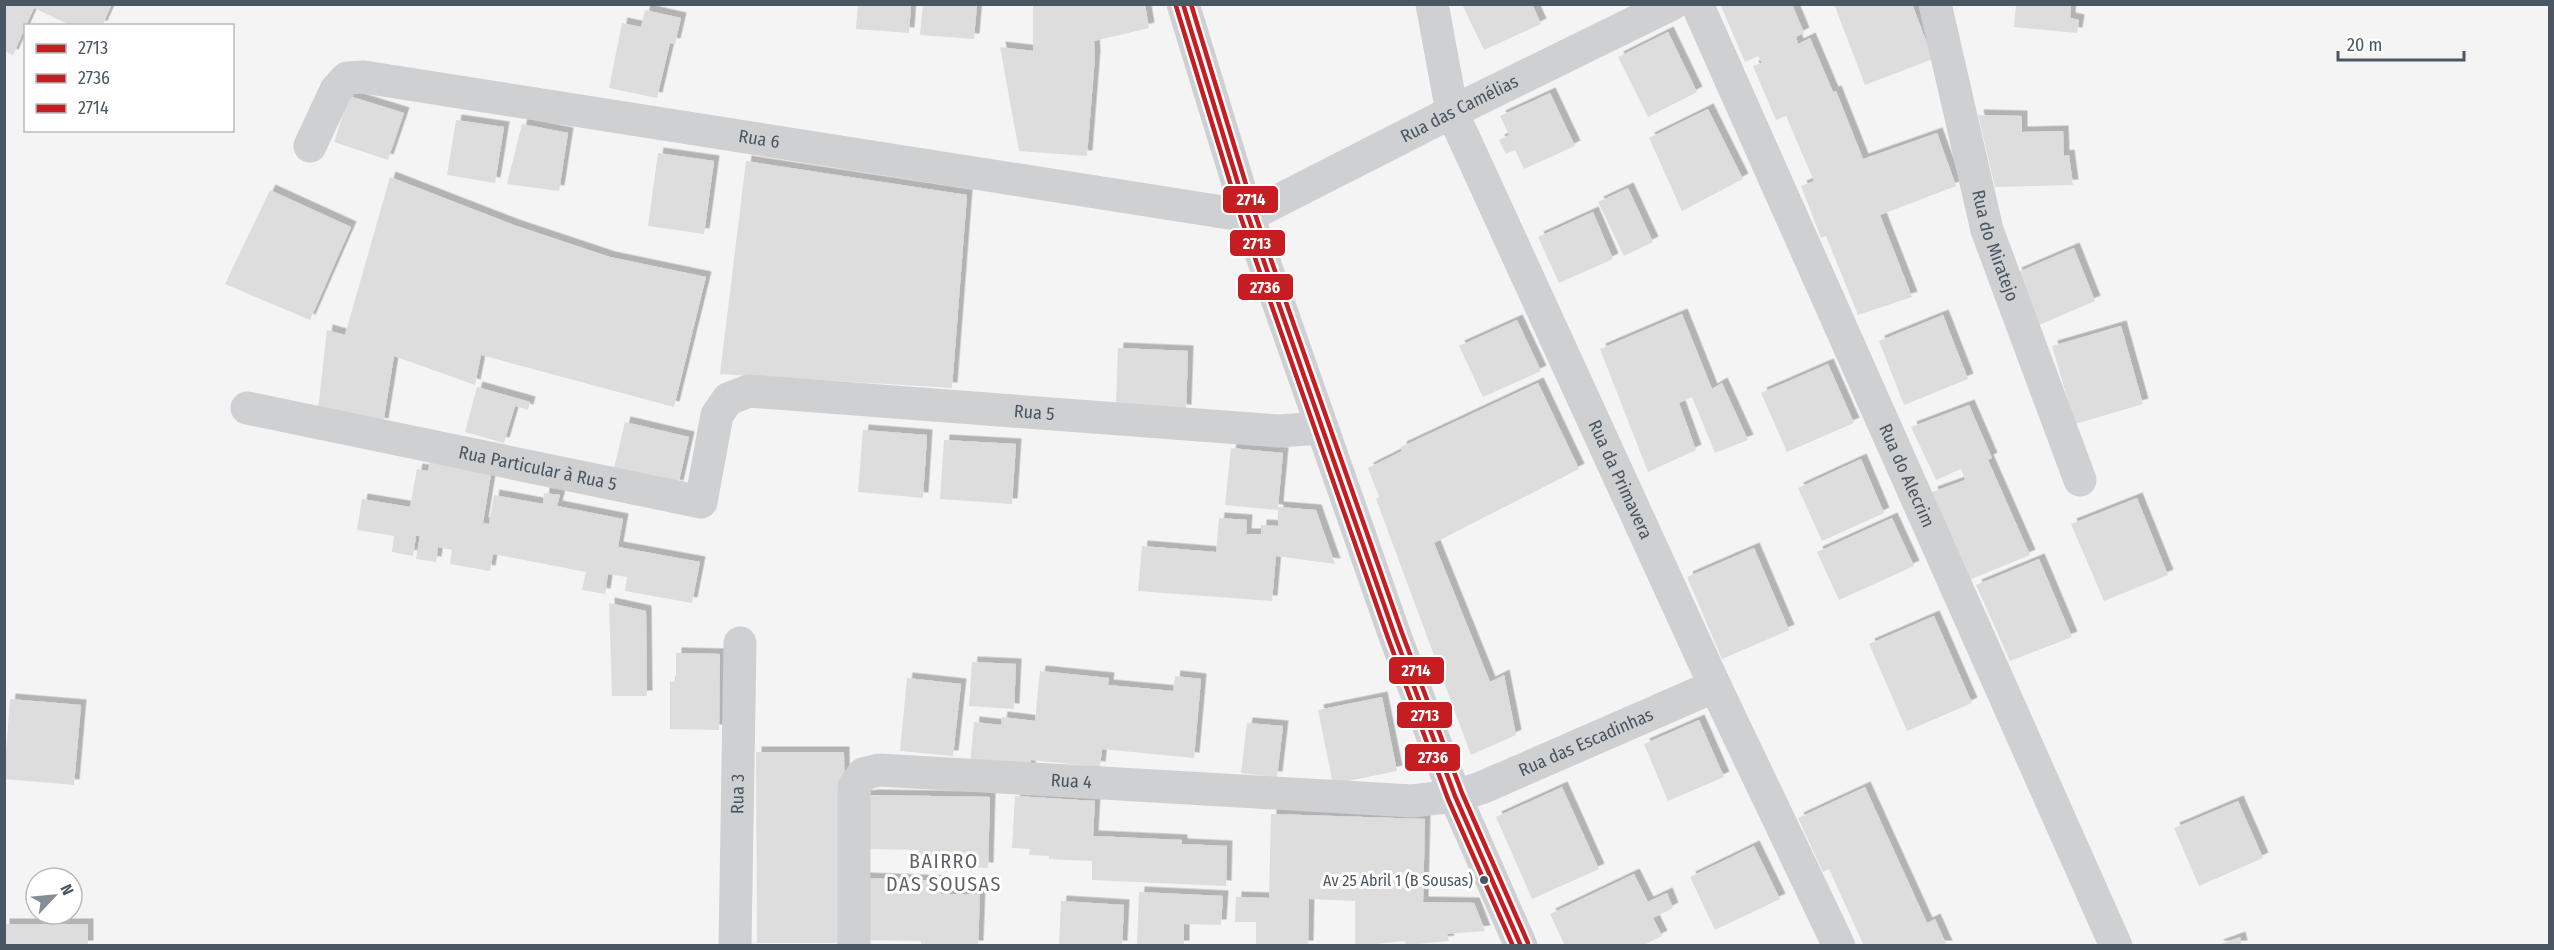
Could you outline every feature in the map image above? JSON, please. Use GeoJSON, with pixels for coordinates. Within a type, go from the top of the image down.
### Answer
{"type":"FeatureCollection","features":[{"type":"Feature","properties":{"kind":"street"},"geometry":{"type":"LineString","coordinates":[[1182,4],[1248,216],[1395,636],[1455,796],[1521,945]]}},
{"type":"Feature","properties":{"kind":"street","name":"Rua da Primavera"},"geometry":{"type":"LineString","coordinates":[[1432,4],[1452,112],[1715,686],[1839,945]]}},
{"type":"Feature","properties":{"kind":"street","name":"Rua das Camélias"},"geometry":{"type":"LineString","coordinates":[[1248,216],[1672,4]]}},
{"type":"Feature","properties":{"kind":"street","name":"Rua do Alecrim"},"geometry":{"type":"LineString","coordinates":[[1697,4],[2116,945]]}},
{"type":"Feature","properties":{"kind":"street","name":"Rua do Miratejo"},"geometry":{"type":"LineString","coordinates":[[1935,4],[1987,230],[2080,480]]}},
{"type":"Feature","properties":{"kind":"street","name":"Rua 6"},"geometry":{"type":"LineString","coordinates":[[310,146],[336,90],[347,78],[364,77],[1248,216]]}},
{"type":"Feature","properties":{"kind":"street","name":"Rua 5"},"geometry":{"type":"LineString","coordinates":[[749,391],[1278,431],[1322,428]]}},
{"type":"Feature","properties":{"kind":"street","name":"Rua Particular à Rua 5"},"geometry":{"type":"LineString","coordinates":[[248,408],[700,502],[717,415],[728,399],[749,391]]}},
{"type":"Feature","properties":{"kind":"street","name":"Rua 3"},"geometry":{"type":"LineString","coordinates":[[735,945],[740,643]]}},
{"type":"Feature","properties":{"kind":"street","name":"Rua das Escadinhas"},"geometry":{"type":"LineString","coordinates":[[1455,796],[1481,788],[1715,686]]}},
{"type":"Feature","properties":{"kind":"street","name":"Rua 4"},"geometry":{"type":"LineString","coordinates":[[854,945],[854,787],[863,774],[879,770],[1412,801],[1455,796]]}},
{"type":"Feature","properties":{"kind":"building"},"geometry":{"type":"Polygon","coordinates":[[[4,4],[112,4],[103,24],[68,24],[34,8],[27,24],[24,24],[24,30],[13,55],[4,51],[4,4]]]}},
{"type":"Feature","properties":{"kind":"building"},"geometry":{"type":"Polygon","coordinates":[[[858,4],[911,4],[909,33],[856,29],[858,4]]]}},
{"type":"Feature","properties":{"kind":"building"},"geometry":{"type":"Polygon","coordinates":[[[923,4],[977,4],[974,39],[920,35],[923,4]]]}},
{"type":"Feature","properties":{"kind":"building"},"geometry":{"type":"Polygon","coordinates":[[[1033,4],[1145,4],[1149,28],[1094,41],[1095,56],[1087,156],[1019,151],[1000,47],[1033,51],[1033,4]]]}},
{"type":"Feature","properties":{"kind":"building"},"geometry":{"type":"Polygon","coordinates":[[[1462,4],[1532,4],[1541,24],[1484,50],[1462,4]]]}},
{"type":"Feature","properties":{"kind":"building"},"geometry":{"type":"Polygon","coordinates":[[[1720,4],[1792,4],[1804,33],[1796,37],[1798,44],[1810,38],[1833,92],[1836,91],[1863,159],[1937,133],[1956,186],[1880,215],[1912,297],[1858,315],[1826,236],[1821,238],[1801,186],[1814,181],[1786,116],[1776,120],[1753,66],[1762,63],[1758,56],[1745,62],[1720,4]]]}},
{"type":"Feature","properties":{"kind":"building"},"geometry":{"type":"Polygon","coordinates":[[[1834,4],[1912,4],[1933,59],[1865,85],[1834,4]]]}},
{"type":"Feature","properties":{"kind":"building"},"geometry":{"type":"Polygon","coordinates":[[[2016,4],[2071,4],[2070,18],[2079,20],[2077,33],[2014,27],[2016,4]]]}},
{"type":"Feature","properties":{"kind":"building"},"geometry":{"type":"Polygon","coordinates":[[[645,10],[681,18],[675,44],[670,43],[657,98],[609,88],[622,23],[641,27],[645,10]]]}},
{"type":"Feature","properties":{"kind":"building"},"geometry":{"type":"Polygon","coordinates":[[[1668,32],[1697,92],[1648,117],[1618,57],[1668,32]]]}},
{"type":"Feature","properties":{"kind":"building"},"geometry":{"type":"Polygon","coordinates":[[[1550,93],[1575,146],[1524,169],[1515,150],[1506,154],[1499,140],[1509,135],[1500,116],[1550,93]]]}},
{"type":"Feature","properties":{"kind":"building"},"geometry":{"type":"Polygon","coordinates":[[[349,96],[404,113],[388,160],[334,142],[349,96]]]}},
{"type":"Feature","properties":{"kind":"building"},"geometry":{"type":"Polygon","coordinates":[[[1708,109],[1743,179],[1682,211],[1649,138],[1708,109]]]}},
{"type":"Feature","properties":{"kind":"building"},"geometry":{"type":"Polygon","coordinates":[[[1978,115],[2022,116],[2022,132],[2063,131],[2064,156],[2069,155],[2073,185],[1995,187],[1978,115]]]}},
{"type":"Feature","properties":{"kind":"building"},"geometry":{"type":"Polygon","coordinates":[[[456,120],[504,127],[495,183],[447,175],[456,120]]]}},
{"type":"Feature","properties":{"kind":"building"},"geometry":{"type":"Polygon","coordinates":[[[522,124],[568,133],[559,191],[507,184],[522,124]]]}},
{"type":"Feature","properties":{"kind":"building"},"geometry":{"type":"Polygon","coordinates":[[[658,153],[714,161],[704,234],[648,226],[658,153]]]}},
{"type":"Feature","properties":{"kind":"building"},"geometry":{"type":"Polygon","coordinates":[[[746,161],[967,195],[952,388],[720,374],[746,161]]]}},
{"type":"Feature","properties":{"kind":"building"},"geometry":{"type":"Polygon","coordinates":[[[390,177],[514,225],[610,257],[706,277],[674,407],[481,355],[475,385],[394,356],[383,424],[318,410],[327,330],[345,335],[390,177]]]}},
{"type":"Feature","properties":{"kind":"building"},"geometry":{"type":"Polygon","coordinates":[[[1628,188],[1653,242],[1624,256],[1598,202],[1628,188]]]}},
{"type":"Feature","properties":{"kind":"building"},"geometry":{"type":"Polygon","coordinates":[[[270,190],[351,227],[310,320],[225,284],[270,190]]]}},
{"type":"Feature","properties":{"kind":"building"},"geometry":{"type":"Polygon","coordinates":[[[1593,212],[1613,259],[1559,283],[1538,237],[1593,212]]]}},
{"type":"Feature","properties":{"kind":"building"},"geometry":{"type":"Polygon","coordinates":[[[2074,248],[2095,301],[2039,325],[2016,273],[2074,248]]]}},
{"type":"Feature","properties":{"kind":"building"},"geometry":{"type":"Polygon","coordinates":[[[1682,314],[1712,389],[1722,383],[1748,440],[1715,453],[1692,397],[1679,403],[1696,450],[1648,472],[1600,349],[1682,314]]]}},
{"type":"Feature","properties":{"kind":"building"},"geometry":{"type":"Polygon","coordinates":[[[1943,315],[1968,379],[1904,405],[1879,341],[1943,315]]]}},
{"type":"Feature","properties":{"kind":"building"},"geometry":{"type":"Polygon","coordinates":[[[1517,320],[1541,371],[1483,397],[1459,346],[1517,320]]]}},
{"type":"Feature","properties":{"kind":"building"},"geometry":{"type":"Polygon","coordinates":[[[2121,326],[2143,404],[2075,424],[2052,346],[2121,326]]]}},
{"type":"Feature","properties":{"kind":"building"},"geometry":{"type":"Polygon","coordinates":[[[1118,348],[1188,351],[1186,410],[1116,406],[1118,348]]]}},
{"type":"Feature","properties":{"kind":"building"},"geometry":{"type":"Polygon","coordinates":[[[1828,364],[1854,423],[1787,452],[1761,393],[1828,364]]]}},
{"type":"Feature","properties":{"kind":"building"},"geometry":{"type":"Polygon","coordinates":[[[1538,383],[1579,469],[1434,543],[1490,682],[1504,675],[1516,735],[1471,755],[1376,499],[1379,497],[1368,468],[1402,451],[1401,447],[1538,383]]]}},
{"type":"Feature","properties":{"kind":"building"},"geometry":{"type":"Polygon","coordinates":[[[477,387],[530,402],[528,410],[515,406],[504,443],[465,432],[477,387]]]}},
{"type":"Feature","properties":{"kind":"building"},"geometry":{"type":"Polygon","coordinates":[[[1969,405],[1992,458],[1988,460],[2030,555],[1969,580],[1932,492],[1965,480],[1961,469],[1936,480],[1911,427],[1969,405]]]}},
{"type":"Feature","properties":{"kind":"building"},"geometry":{"type":"Polygon","coordinates":[[[625,422],[689,437],[678,486],[613,472],[625,422]]]}},
{"type":"Feature","properties":{"kind":"building"},"geometry":{"type":"Polygon","coordinates":[[[863,430],[927,435],[923,498],[858,492],[863,430]]]}},
{"type":"Feature","properties":{"kind":"building"},"geometry":{"type":"Polygon","coordinates":[[[944,440],[1016,444],[1012,504],[940,499],[944,440]]]}},
{"type":"Feature","properties":{"kind":"building"},"geometry":{"type":"Polygon","coordinates":[[[1231,448],[1283,453],[1278,507],[1316,510],[1335,564],[1276,556],[1272,601],[1138,591],[1142,546],[1216,552],[1219,518],[1247,520],[1246,534],[1261,534],[1261,525],[1278,526],[1278,510],[1225,505],[1231,448]]]}},
{"type":"Feature","properties":{"kind":"building"},"geometry":{"type":"Polygon","coordinates":[[[432,452],[493,462],[483,523],[489,524],[494,495],[543,504],[544,493],[560,495],[557,506],[623,519],[618,547],[700,562],[692,603],[625,591],[627,577],[608,574],[605,594],[582,590],[586,572],[493,554],[490,571],[450,564],[452,550],[438,547],[436,562],[416,559],[420,536],[416,536],[413,556],[392,552],[394,536],[357,530],[362,499],[410,507],[417,469],[428,471],[432,452]]]}},
{"type":"Feature","properties":{"kind":"building"},"geometry":{"type":"Polygon","coordinates":[[[1861,459],[1884,513],[1822,541],[1798,488],[1861,459]]]}},
{"type":"Feature","properties":{"kind":"building"},"geometry":{"type":"Polygon","coordinates":[[[2137,498],[2168,575],[2104,601],[2071,524],[2137,498]]]}},
{"type":"Feature","properties":{"kind":"building"},"geometry":{"type":"Polygon","coordinates":[[[1892,518],[1914,566],[1839,600],[1817,552],[1892,518]]]}},
{"type":"Feature","properties":{"kind":"building"},"geometry":{"type":"Polygon","coordinates":[[[1754,548],[1789,630],[1722,659],[1687,577],[1754,548]]]}},
{"type":"Feature","properties":{"kind":"building"},"geometry":{"type":"Polygon","coordinates":[[[2039,559],[2072,637],[2010,661],[1976,585],[2039,559]]]}},
{"type":"Feature","properties":{"kind":"building"},"geometry":{"type":"Polygon","coordinates":[[[609,603],[646,611],[647,696],[612,696],[609,603]]]}},
{"type":"Feature","properties":{"kind":"building"},"geometry":{"type":"Polygon","coordinates":[[[1934,616],[1972,703],[1907,731],[1869,644],[1934,616]]]}},
{"type":"Feature","properties":{"kind":"building"},"geometry":{"type":"Polygon","coordinates":[[[676,653],[720,654],[719,730],[670,729],[670,682],[676,681],[676,653]]]}},
{"type":"Feature","properties":{"kind":"building"},"geometry":{"type":"Polygon","coordinates":[[[972,662],[1016,664],[1014,709],[969,706],[972,662]]]}},
{"type":"Feature","properties":{"kind":"building"},"geometry":{"type":"Polygon","coordinates":[[[1040,671],[1109,678],[1108,685],[1173,691],[1175,676],[1201,679],[1194,758],[1102,749],[1100,767],[1031,760],[1030,770],[970,764],[974,722],[1001,725],[1002,717],[1035,721],[1040,671]]]}},
{"type":"Feature","properties":{"kind":"building"},"geometry":{"type":"Polygon","coordinates":[[[907,678],[961,684],[953,756],[900,751],[907,678]]]}},
{"type":"Feature","properties":{"kind":"building"},"geometry":{"type":"Polygon","coordinates":[[[1382,697],[1397,771],[1333,784],[1318,710],[1382,697]]]}},
{"type":"Feature","properties":{"kind":"building"},"geometry":{"type":"Polygon","coordinates":[[[10,699],[81,705],[74,785],[4,779],[10,699]]]}},
{"type":"Feature","properties":{"kind":"building"},"geometry":{"type":"Polygon","coordinates":[[[1699,720],[1724,777],[1668,801],[1644,744],[1699,720]]]}},
{"type":"Feature","properties":{"kind":"building"},"geometry":{"type":"Polygon","coordinates":[[[1247,723],[1283,726],[1277,777],[1241,773],[1247,723]]]}},
{"type":"Feature","properties":{"kind":"building"},"geometry":{"type":"Polygon","coordinates":[[[756,752],[844,752],[846,943],[757,943],[756,752]]]}},
{"type":"Feature","properties":{"kind":"building"},"geometry":{"type":"Polygon","coordinates":[[[1562,787],[1599,869],[1532,899],[1496,817],[1562,787]]]}},
{"type":"Feature","properties":{"kind":"building"},"geometry":{"type":"Polygon","coordinates":[[[1865,787],[1927,923],[1935,919],[1947,946],[1864,946],[1829,869],[1823,872],[1798,818],[1865,787]]]}},
{"type":"Feature","properties":{"kind":"building"},"geometry":{"type":"Polygon","coordinates":[[[865,796],[990,797],[988,868],[917,865],[919,850],[863,849],[865,796]]]}},
{"type":"Feature","properties":{"kind":"building"},"geometry":{"type":"Polygon","coordinates":[[[1015,796],[1095,801],[1093,836],[1182,840],[1182,844],[1227,846],[1226,886],[1092,880],[1092,861],[1049,859],[1049,856],[1029,855],[1030,849],[1012,848],[1015,796]]]}},
{"type":"Feature","properties":{"kind":"building"},"geometry":{"type":"Polygon","coordinates":[[[2238,801],[2263,858],[2199,886],[2174,828],[2238,801]]]}},
{"type":"Feature","properties":{"kind":"building"},"geometry":{"type":"Polygon","coordinates":[[[1271,814],[1425,819],[1423,902],[1474,903],[1485,931],[1447,934],[1449,941],[1406,945],[1405,941],[1355,946],[1355,901],[1309,899],[1308,946],[1256,946],[1256,922],[1235,922],[1236,897],[1269,898],[1271,814]]]}},
{"type":"Feature","properties":{"kind":"building"},"geometry":{"type":"Polygon","coordinates":[[[1754,846],[1780,899],[1715,930],[1690,877],[1754,846]]]}},
{"type":"Feature","properties":{"kind":"building"},"geometry":{"type":"Polygon","coordinates":[[[1634,874],[1648,902],[1667,893],[1673,908],[1653,918],[1662,936],[1642,946],[1565,946],[1550,914],[1634,874]]]}},
{"type":"Feature","properties":{"kind":"building"},"geometry":{"type":"Polygon","coordinates":[[[864,878],[942,881],[941,894],[980,894],[978,946],[921,946],[921,941],[862,940],[864,878]]]}},
{"type":"Feature","properties":{"kind":"building"},"geometry":{"type":"Polygon","coordinates":[[[1139,892],[1223,896],[1221,925],[1184,924],[1184,946],[1137,946],[1139,892]]]}},
{"type":"Feature","properties":{"kind":"building"},"geometry":{"type":"Polygon","coordinates":[[[1061,901],[1124,905],[1122,946],[1059,946],[1061,901]]]}},
{"type":"Feature","properties":{"kind":"building"},"geometry":{"type":"Polygon","coordinates":[[[4,924],[84,926],[88,924],[88,946],[4,946],[4,924]]]}},
{"type":"Feature","properties":{"kind":"building"},"geometry":{"type":"Polygon","coordinates":[[[2240,937],[2242,946],[2218,946],[2218,945],[2240,937]]]}},
{"type":"Feature","properties":{"kind":"transit line","name":"2713"},"geometry":{"type":"LineString","coordinates":[[1183,4],[1248,216],[1395,636],[1455,796],[1521,946]]}},
{"type":"Feature","properties":{"kind":"transit line","name":"2714"},"geometry":{"type":"LineString","coordinates":[[1191,4],[1255,214],[1402,633],[1462,793],[1528,943]]}},
{"type":"Feature","properties":{"kind":"transit line","name":"2736"},"geometry":{"type":"LineString","coordinates":[[1176,6],[1241,218],[1388,638],[1448,799],[1513,946]]}},
{"type":"Feature","properties":{"kind":"place","name":"Av 25 Abril 1 (B Sousas)"},"geometry":{"type":"Point","coordinates":[1484,880]}},
{"type":"Feature","properties":{"kind":"district","name":"BAIRRO DAS SOUSAS"},"geometry":{"type":"Point","coordinates":[944,872]}}]}
